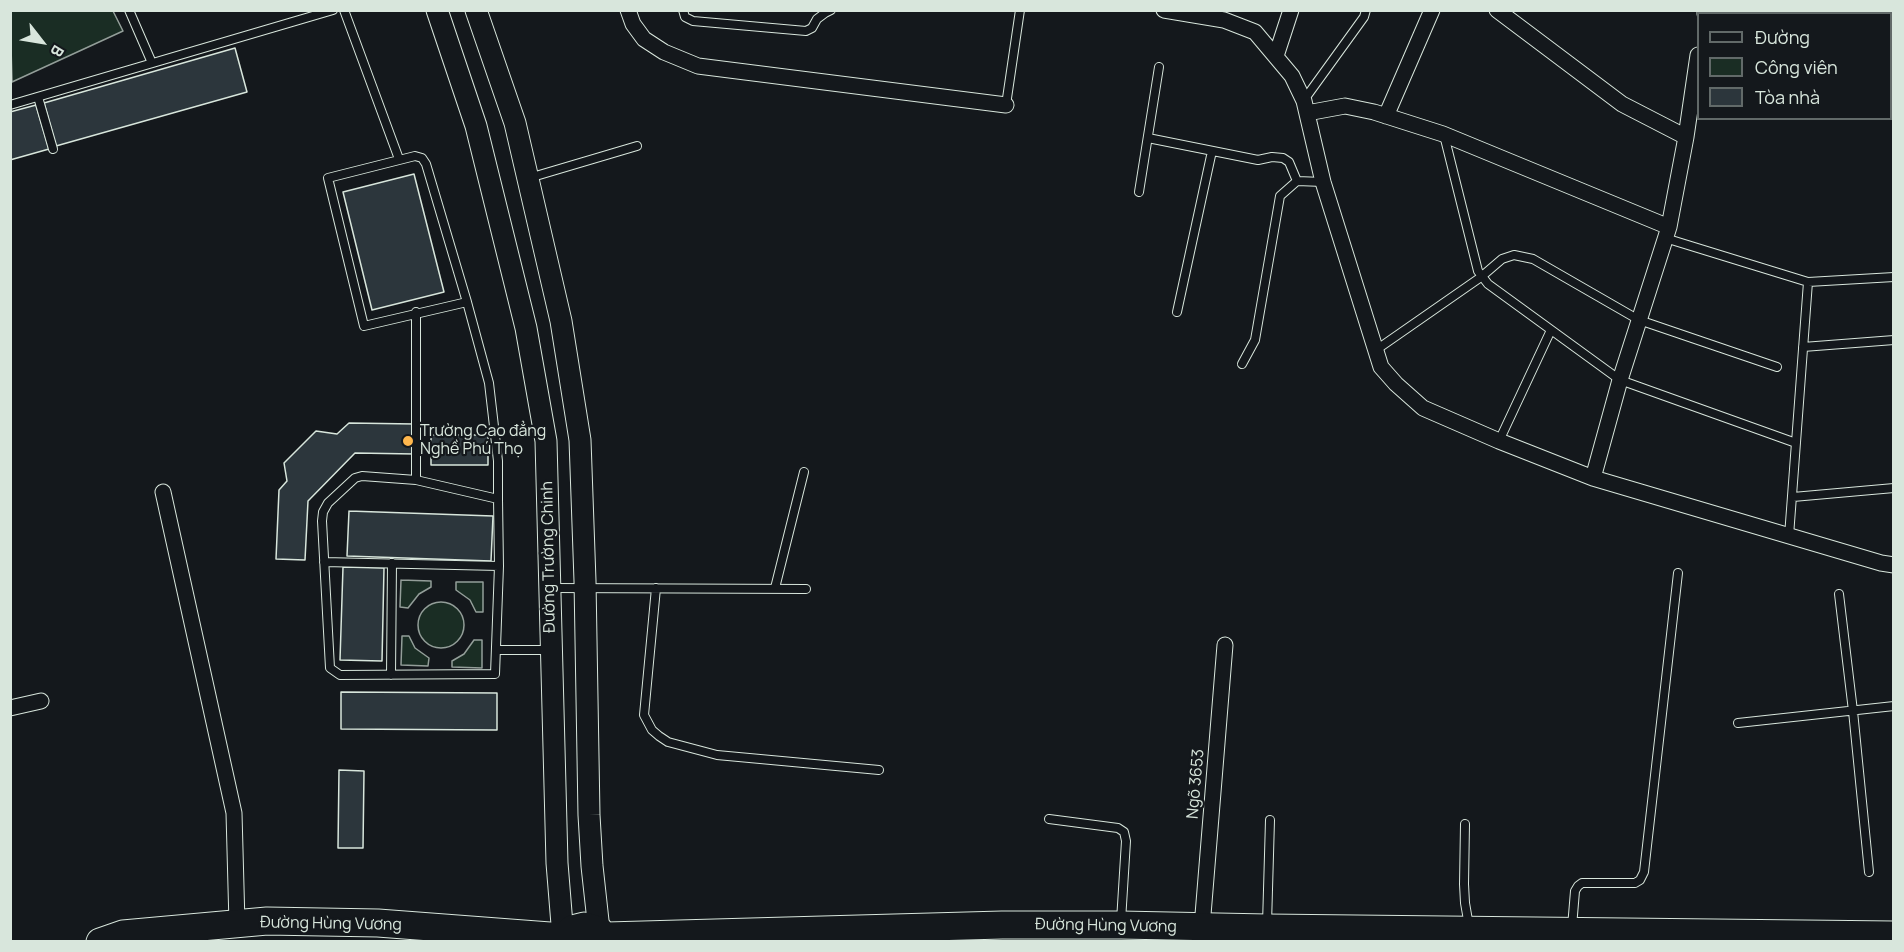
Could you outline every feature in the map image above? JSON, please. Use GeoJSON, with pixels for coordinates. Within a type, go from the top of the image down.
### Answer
{"type":"FeatureCollection","features":[{"type":"Feature","properties":{"kind":"highway","name":"Đường Hùng Vương"},"geometry":{"type":"LineString","coordinates":[[100,942],[123,934],[267,921],[378,923],[561,940],[572,929],[579,927],[592,927],[605,936],[1002,925],[1893,935]]}},
{"type":"Feature","properties":{"kind":"main road","name":"Đường Trường Chinh"},"geometry":{"type":"LineString","coordinates":[[437,10],[476,126],[526,328],[546,441],[561,940]]}},
{"type":"Feature","properties":{"kind":"main road"},"geometry":{"type":"LineString","coordinates":[[476,10],[515,123],[561,321],[580,440],[589,815],[592,866],[605,936]]}},
{"type":"Feature","properties":{"kind":"street"},"geometry":{"type":"LineString","coordinates":[[628,10],[633,24],[644,39],[664,52],[698,66],[1006,105]]}},
{"type":"Feature","properties":{"kind":"street"},"geometry":{"type":"LineString","coordinates":[[1164,10],[1224,20],[1255,32],[1292,76],[1306,107],[1323,182],[1381,367],[1423,408],[1593,478],[1893,565]]}},
{"type":"Feature","properties":{"kind":"street"},"geometry":{"type":"LineString","coordinates":[[1276,56],[1291,10]]}},
{"type":"Feature","properties":{"kind":"street"},"geometry":{"type":"LineString","coordinates":[[1386,116],[1432,10]]}},
{"type":"Feature","properties":{"kind":"street"},"geometry":{"type":"LineString","coordinates":[[1497,10],[1622,104],[1686,137]]}},
{"type":"Feature","properties":{"kind":"street"},"geometry":{"type":"LineString","coordinates":[[1593,478],[1620,380],[1667,232],[1696,92],[1697,74]]}},
{"type":"Feature","properties":{"kind":"street"},"geometry":{"type":"LineString","coordinates":[[1306,107],[1345,106],[1443,134],[1667,232]]}},
{"type":"Feature","properties":{"kind":"street"},"geometry":{"type":"LineString","coordinates":[[163,492],[234,813],[237,924]]}},
{"type":"Feature","properties":{"kind":"street","name":"Ngõ 3653"},"geometry":{"type":"LineString","coordinates":[[1202,927],[1225,645]]}},
{"type":"Feature","properties":{"kind":"street"},"geometry":{"type":"LineString","coordinates":[[10,708],[40,701]]}},
{"type":"Feature","properties":{"kind":"lane"},"geometry":{"type":"LineString","coordinates":[[129,10],[152,63]]}},
{"type":"Feature","properties":{"kind":"lane"},"geometry":{"type":"LineString","coordinates":[[10,105],[333,10]]}},
{"type":"Feature","properties":{"kind":"lane"},"geometry":{"type":"LineString","coordinates":[[344,10],[399,159]]}},
{"type":"Feature","properties":{"kind":"lane"},"geometry":{"type":"LineString","coordinates":[[683,10],[685,17],[693,21],[806,31],[812,28],[817,19],[831,10]]}},
{"type":"Feature","properties":{"kind":"lane"},"geometry":{"type":"LineString","coordinates":[[1006,105],[1020,10]]}},
{"type":"Feature","properties":{"kind":"lane"},"geometry":{"type":"LineString","coordinates":[[1306,107],[1364,17],[1366,10]]}},
{"type":"Feature","properties":{"kind":"lane"},"geometry":{"type":"LineString","coordinates":[[1138,192],[1159,67]]}},
{"type":"Feature","properties":{"kind":"lane"},"geometry":{"type":"LineString","coordinates":[[38,97],[52,149]]}},
{"type":"Feature","properties":{"kind":"lane"},"geometry":{"type":"LineString","coordinates":[[1443,134],[1478,271],[1488,285],[1620,380],[1796,443]]}},
{"type":"Feature","properties":{"kind":"lane"},"geometry":{"type":"LineString","coordinates":[[1148,138],[1258,160],[1272,157],[1283,158],[1289,162],[1297,181]]}},
{"type":"Feature","properties":{"kind":"lane"},"geometry":{"type":"LineString","coordinates":[[527,178],[637,146]]}},
{"type":"Feature","properties":{"kind":"lane"},"geometry":{"type":"LineString","coordinates":[[1177,312],[1212,151]]}},
{"type":"Feature","properties":{"kind":"lane"},"geometry":{"type":"LineString","coordinates":[[467,302],[416,312],[364,326],[328,178],[416,156],[422,158],[426,165],[467,302],[489,383],[498,461],[499,566],[495,674],[340,675],[330,668],[323,512],[328,503],[355,478],[370,476],[416,480],[498,499]]}},
{"type":"Feature","properties":{"kind":"lane"},"geometry":{"type":"LineString","coordinates":[[1242,364],[1255,340],[1280,196],[1297,181],[1323,182]]}},
{"type":"Feature","properties":{"kind":"lane"},"geometry":{"type":"LineString","coordinates":[[1667,232],[1808,282],[1893,277]]}},
{"type":"Feature","properties":{"kind":"lane"},"geometry":{"type":"LineString","coordinates":[[1376,350],[1481,278],[1502,259],[1514,255],[1533,259],[1639,320],[1777,367]]}},
{"type":"Feature","properties":{"kind":"lane"},"geometry":{"type":"LineString","coordinates":[[1789,536],[1808,282]]}},
{"type":"Feature","properties":{"kind":"lane"},"geometry":{"type":"LineString","coordinates":[[416,312],[416,480]]}},
{"type":"Feature","properties":{"kind":"lane"},"geometry":{"type":"LineString","coordinates":[[1499,441],[1551,330]]}},
{"type":"Feature","properties":{"kind":"lane"},"geometry":{"type":"LineString","coordinates":[[1803,347],[1893,340]]}},
{"type":"Feature","properties":{"kind":"lane"},"geometry":{"type":"LineString","coordinates":[[776,588],[804,472]]}},
{"type":"Feature","properties":{"kind":"lane"},"geometry":{"type":"LineString","coordinates":[[1793,497],[1893,488]]}},
{"type":"Feature","properties":{"kind":"lane"},"geometry":{"type":"LineString","coordinates":[[324,562],[499,566]]}},
{"type":"Feature","properties":{"kind":"lane"},"geometry":{"type":"LineString","coordinates":[[391,675],[392,563]]}},
{"type":"Feature","properties":{"kind":"lane"},"geometry":{"type":"LineString","coordinates":[[1571,932],[1575,891],[1578,886],[1582,883],[1635,883],[1640,880],[1644,872],[1678,573]]}},
{"type":"Feature","properties":{"kind":"lane"},"geometry":{"type":"LineString","coordinates":[[549,588],[806,589]]}},
{"type":"Feature","properties":{"kind":"lane"},"geometry":{"type":"LineString","coordinates":[[656,588],[644,715],[652,730],[659,736],[668,741],[717,755],[879,770]]}},
{"type":"Feature","properties":{"kind":"lane"},"geometry":{"type":"LineString","coordinates":[[1839,594],[1869,872]]}},
{"type":"Feature","properties":{"kind":"lane"},"geometry":{"type":"LineString","coordinates":[[496,650],[551,650]]}},
{"type":"Feature","properties":{"kind":"lane"},"geometry":{"type":"LineString","coordinates":[[1738,723],[1893,706]]}},
{"type":"Feature","properties":{"kind":"lane"},"geometry":{"type":"LineString","coordinates":[[1049,819],[1118,828],[1124,832],[1126,841],[1121,925]]}},
{"type":"Feature","properties":{"kind":"lane"},"geometry":{"type":"LineString","coordinates":[[1267,928],[1270,820]]}},
{"type":"Feature","properties":{"kind":"lane"},"geometry":{"type":"LineString","coordinates":[[1465,824],[1464,884],[1470,931]]}},
{"type":"Feature","properties":{"kind":"green space"},"geometry":{"type":"Polygon","coordinates":[[[10,11],[113,11],[123,31],[12,82],[10,11]]]}},
{"type":"Feature","properties":{"kind":"green space"},"geometry":{"type":"Polygon","coordinates":[[[401,580],[431,581],[431,587],[419,594],[408,608],[400,607],[401,580]]]}},
{"type":"Feature","properties":{"kind":"green space"},"geometry":{"type":"Polygon","coordinates":[[[456,582],[483,582],[483,612],[476,612],[470,600],[456,590],[456,582]]]}},
{"type":"Feature","properties":{"kind":"green space"},"geometry":{"type":"Polygon","coordinates":[[[441,602],[457,609],[464,625],[457,641],[441,648],[425,641],[418,625],[425,609],[441,602]]]}},
{"type":"Feature","properties":{"kind":"green space"},"geometry":{"type":"Polygon","coordinates":[[[402,636],[409,636],[415,648],[429,658],[428,666],[401,665],[402,636]]]}},
{"type":"Feature","properties":{"kind":"green space"},"geometry":{"type":"Polygon","coordinates":[[[474,640],[482,640],[482,668],[452,667],[452,661],[464,654],[474,640]]]}},
{"type":"Feature","properties":{"kind":"building"},"geometry":{"type":"Polygon","coordinates":[[[235,48],[247,92],[56,146],[44,103],[235,48]]]}},
{"type":"Feature","properties":{"kind":"building"},"geometry":{"type":"Polygon","coordinates":[[[36,105],[49,149],[10,160],[10,112],[36,105]]]}},
{"type":"Feature","properties":{"kind":"building"},"geometry":{"type":"Polygon","coordinates":[[[414,174],[444,292],[372,310],[343,192],[414,174]]]}},
{"type":"Feature","properties":{"kind":"building"},"geometry":{"type":"Polygon","coordinates":[[[349,423],[415,424],[415,454],[355,453],[308,501],[305,560],[276,559],[279,490],[287,481],[284,463],[316,431],[337,434],[349,423]]]}},
{"type":"Feature","properties":{"kind":"building"},"geometry":{"type":"Polygon","coordinates":[[[431,435],[488,435],[488,465],[431,465],[431,435]]]}},
{"type":"Feature","properties":{"kind":"building"},"geometry":{"type":"Polygon","coordinates":[[[349,511],[493,516],[491,561],[347,556],[349,511]]]}},
{"type":"Feature","properties":{"kind":"building"},"geometry":{"type":"Polygon","coordinates":[[[343,567],[384,568],[382,661],[340,660],[343,567]]]}},
{"type":"Feature","properties":{"kind":"building"},"geometry":{"type":"Polygon","coordinates":[[[341,692],[497,693],[497,730],[341,729],[341,692]]]}},
{"type":"Feature","properties":{"kind":"building"},"geometry":{"type":"Polygon","coordinates":[[[339,770],[364,771],[363,848],[338,848],[339,770]]]}},
{"type":"Feature","properties":{"kind":"place","name":"Trường Cao đẳng Nghề Phú Thọ"},"geometry":{"type":"Point","coordinates":[408,441]}}]}
